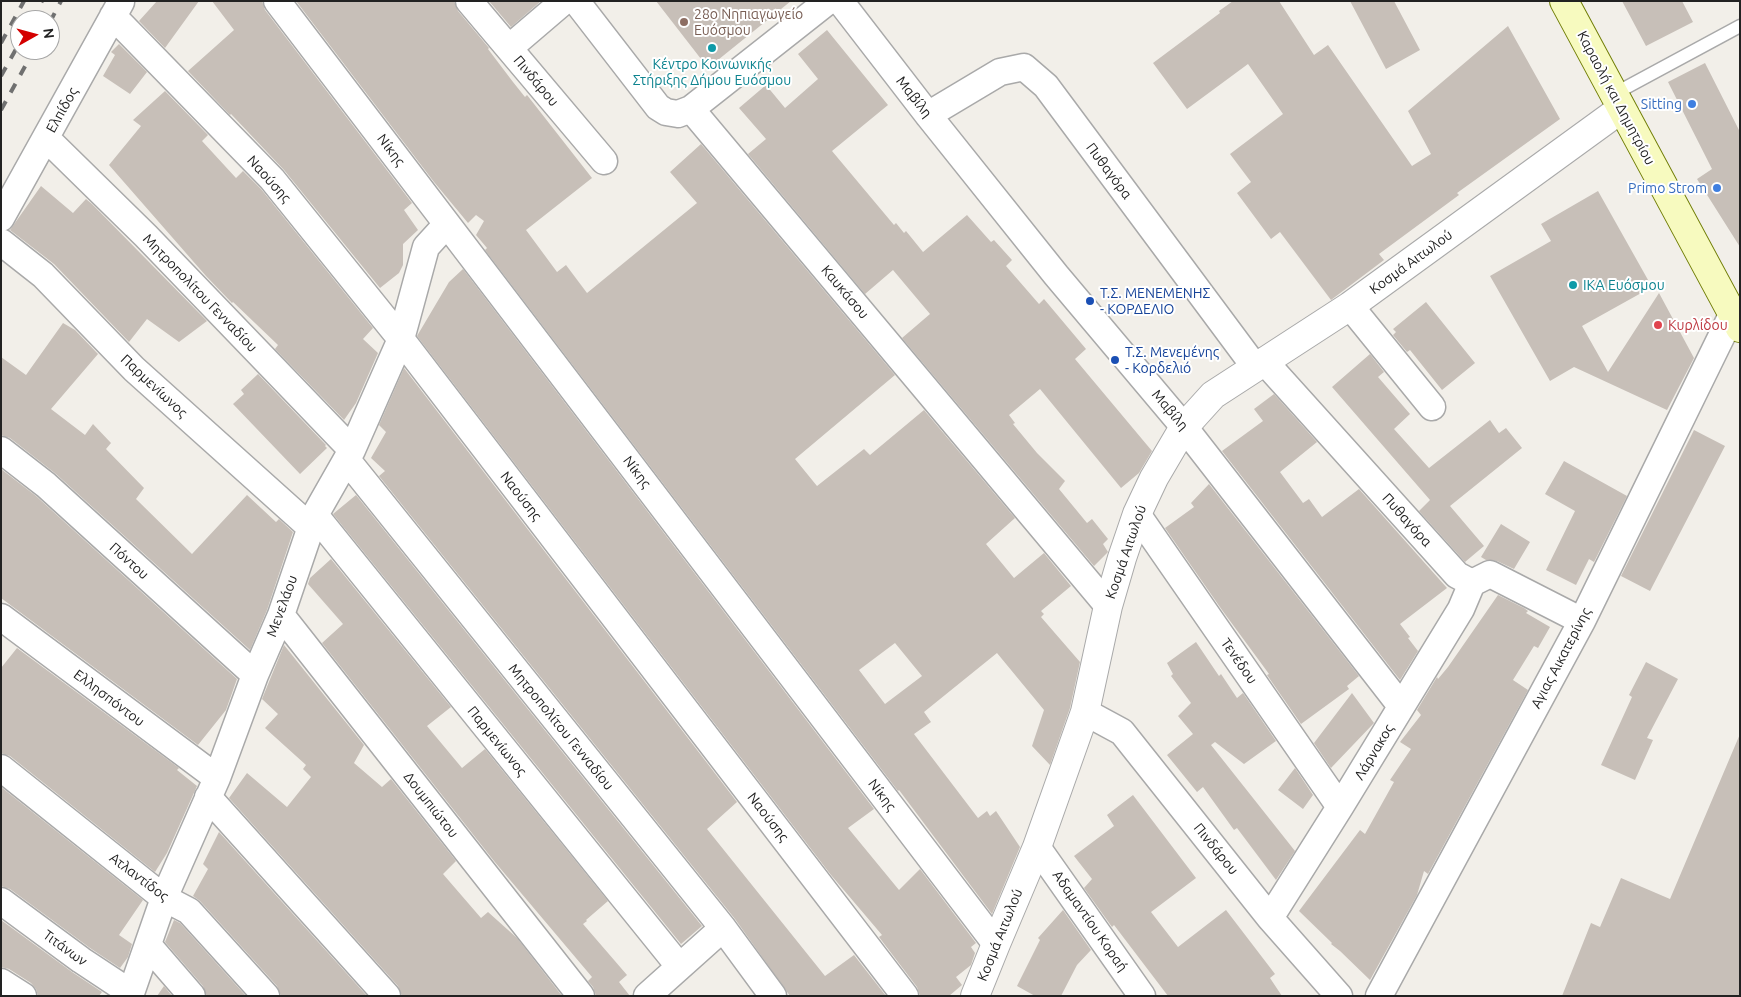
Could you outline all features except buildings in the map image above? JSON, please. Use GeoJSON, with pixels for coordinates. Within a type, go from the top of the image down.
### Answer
{"type":"FeatureCollection","features":[{"type":"Feature","properties":{"kind":"main road","name":"Καραολή και Δημητρίου"},"geometry":{"type":"LineString","coordinates":[[1564,1],[1736,321]]}},
{"type":"Feature","properties":{"kind":"street","name":"Νίκης"},"geometry":{"type":"LineString","coordinates":[[277,1],[996,944]]}},
{"type":"Feature","properties":{"kind":"street","name":"Πινδάρου"},"geometry":{"type":"LineString","coordinates":[[469,1],[604,161]]}},
{"type":"Feature","properties":{"kind":"street"},"geometry":{"type":"LineString","coordinates":[[509,48],[564,1]]}},
{"type":"Feature","properties":{"kind":"street"},"geometry":{"type":"LineString","coordinates":[[576,1],[658,107],[666,112],[678,114],[691,109],[842,3]]}},
{"type":"Feature","properties":{"kind":"street","name":"Μαβίλη"},"geometry":{"type":"LineString","coordinates":[[842,3],[928,115],[1056,275],[1184,427],[1401,706]]}},
{"type":"Feature","properties":{"kind":"street","name":"Ελπίδος"},"geometry":{"type":"LineString","coordinates":[[1,218],[117,9]]}},
{"type":"Feature","properties":{"kind":"street","name":"Ναούσης"},"geometry":{"type":"LineString","coordinates":[[117,9],[272,179],[401,339],[905,996]]}},
{"type":"Feature","properties":{"kind":"street","name":"Πυθαγόρα"},"geometry":{"type":"LineString","coordinates":[[928,115],[1000,72],[1024,67],[1046,86],[1259,364],[1457,575],[1472,583]]}},
{"type":"Feature","properties":{"kind":"street","name":"Κοσμά Αιτωλού"},"geometry":{"type":"LineString","coordinates":[[980,994],[996,944],[1037,847],[1085,712],[1108,606],[1137,514],[1154,478],[1184,427],[1214,395],[1350,306],[1618,102]]}},
{"type":"Feature","properties":{"kind":"street","name":"Καυκάσου"},"geometry":{"type":"LineString","coordinates":[[691,109],[1108,606]]}},
{"type":"Feature","properties":{"kind":"street","name":"Μητροπολίτου Γενναδίου"},"geometry":{"type":"LineString","coordinates":[[46,138],[146,236],[349,455],[723,928],[773,996]]}},
{"type":"Feature","properties":{"kind":"street","name":"Μενελάου"},"geometry":{"type":"LineString","coordinates":[[131,994],[164,898],[212,787],[255,675],[281,614],[313,521],[349,455],[401,339],[426,246],[447,224]]}},
{"type":"Feature","properties":{"kind":"street","name":"Παρμενίωνος"},"geometry":{"type":"LineString","coordinates":[[1,242],[43,274],[134,369],[313,521],[679,966]]}},
{"type":"Feature","properties":{"kind":"street"},"geometry":{"type":"LineString","coordinates":[[1350,306],[1432,408]]}},
{"type":"Feature","properties":{"kind":"street","name":"Αγιας Αικατερίνης"},"geometry":{"type":"LineString","coordinates":[[1379,996],[1582,621],[1736,321]]}},
{"type":"Feature","properties":{"kind":"street","name":"Πόντου"},"geometry":{"type":"LineString","coordinates":[[1,450],[46,485],[255,675]]}},
{"type":"Feature","properties":{"kind":"street","name":"Τενέδου"},"geometry":{"type":"LineString","coordinates":[[1137,514],[1340,807]]}},
{"type":"Feature","properties":{"kind":"street"},"geometry":{"type":"LineString","coordinates":[[1472,583],[1490,574],[1582,621]]}},
{"type":"Feature","properties":{"kind":"street","name":"Λάρνακος"},"geometry":{"type":"LineString","coordinates":[[1270,918],[1462,609],[1472,583]]}},
{"type":"Feature","properties":{"kind":"street","name":"Δουμπιώτου"},"geometry":{"type":"LineString","coordinates":[[281,614],[581,996]]}},
{"type":"Feature","properties":{"kind":"street","name":"Ελλησπόντου"},"geometry":{"type":"LineString","coordinates":[[1,617],[212,787],[387,996]]}},
{"type":"Feature","properties":{"kind":"street","name":"Πινδάρου"},"geometry":{"type":"LineString","coordinates":[[1085,712],[1122,732],[1270,918],[1339,996]]}},
{"type":"Feature","properties":{"kind":"street","name":"Ατλαντίδος"},"geometry":{"type":"LineString","coordinates":[[1,768],[164,898],[189,911],[266,996]]}},
{"type":"Feature","properties":{"kind":"street","name":"Αδαμαντίου Κοραή"},"geometry":{"type":"LineString","coordinates":[[1037,847],[1142,996]]}},
{"type":"Feature","properties":{"kind":"street","name":"Τιτάνων"},"geometry":{"type":"LineString","coordinates":[[1,900],[81,960],[131,994]]}},
{"type":"Feature","properties":{"kind":"street"},"geometry":{"type":"LineString","coordinates":[[648,996],[723,928]]}},
{"type":"Feature","properties":{"kind":"street"},"geometry":{"type":"LineString","coordinates":[[148,944],[192,996]]}},
{"type":"Feature","properties":{"kind":"street"},"geometry":{"type":"LineString","coordinates":[[1,982],[23,996]]}},
{"type":"Feature","properties":{"kind":"lane"},"geometry":{"type":"LineString","coordinates":[[1618,102],[1740,26]]}},
{"type":"Feature","properties":{"kind":"railway"},"geometry":{"type":"LineString","coordinates":[[1,43],[24,1]]}},
{"type":"Feature","properties":{"kind":"railway"},"geometry":{"type":"LineString","coordinates":[[37,10],[42,1]]}},
{"type":"Feature","properties":{"kind":"railway"},"geometry":{"type":"LineString","coordinates":[[56,10],[61,1]]}},
{"type":"Feature","properties":{"kind":"railway"},"geometry":{"type":"LineString","coordinates":[[1,76],[10,60]]}},
{"type":"Feature","properties":{"kind":"railway"},"geometry":{"type":"LineString","coordinates":[[1,110],[28,60]]}},
{"type":"Feature","properties":{"kind":"place","name":"28ο Νηπιαγωγείο Ευόσμου"},"geometry":{"type":"Point","coordinates":[684,22]}},
{"type":"Feature","properties":{"kind":"place","name":"Κέντρο Κοινωνικής Στήριξης Δήμου Ευόσμου"},"geometry":{"type":"Point","coordinates":[712,48]}},
{"type":"Feature","properties":{"kind":"place","name":"Sitting"},"geometry":{"type":"Point","coordinates":[1692,104]}},
{"type":"Feature","properties":{"kind":"place","name":"Primo Strom"},"geometry":{"type":"Point","coordinates":[1717,188]}},
{"type":"Feature","properties":{"kind":"place","name":"ΙΚΑ Ευόσμου"},"geometry":{"type":"Point","coordinates":[1573,285]}},
{"type":"Feature","properties":{"kind":"place","name":"Τ.Σ. ΜΕΝΕΜΕΝΗΣ - ΚΟΡΔΕΛΙΟ"},"geometry":{"type":"Point","coordinates":[1090,301]}},
{"type":"Feature","properties":{"kind":"place","name":"Κυρλίδου"},"geometry":{"type":"Point","coordinates":[1658,325]}},
{"type":"Feature","properties":{"kind":"place","name":"Τ.Σ. Μενεμένης - Κορδελιό"},"geometry":{"type":"Point","coordinates":[1115,360]}}]}
